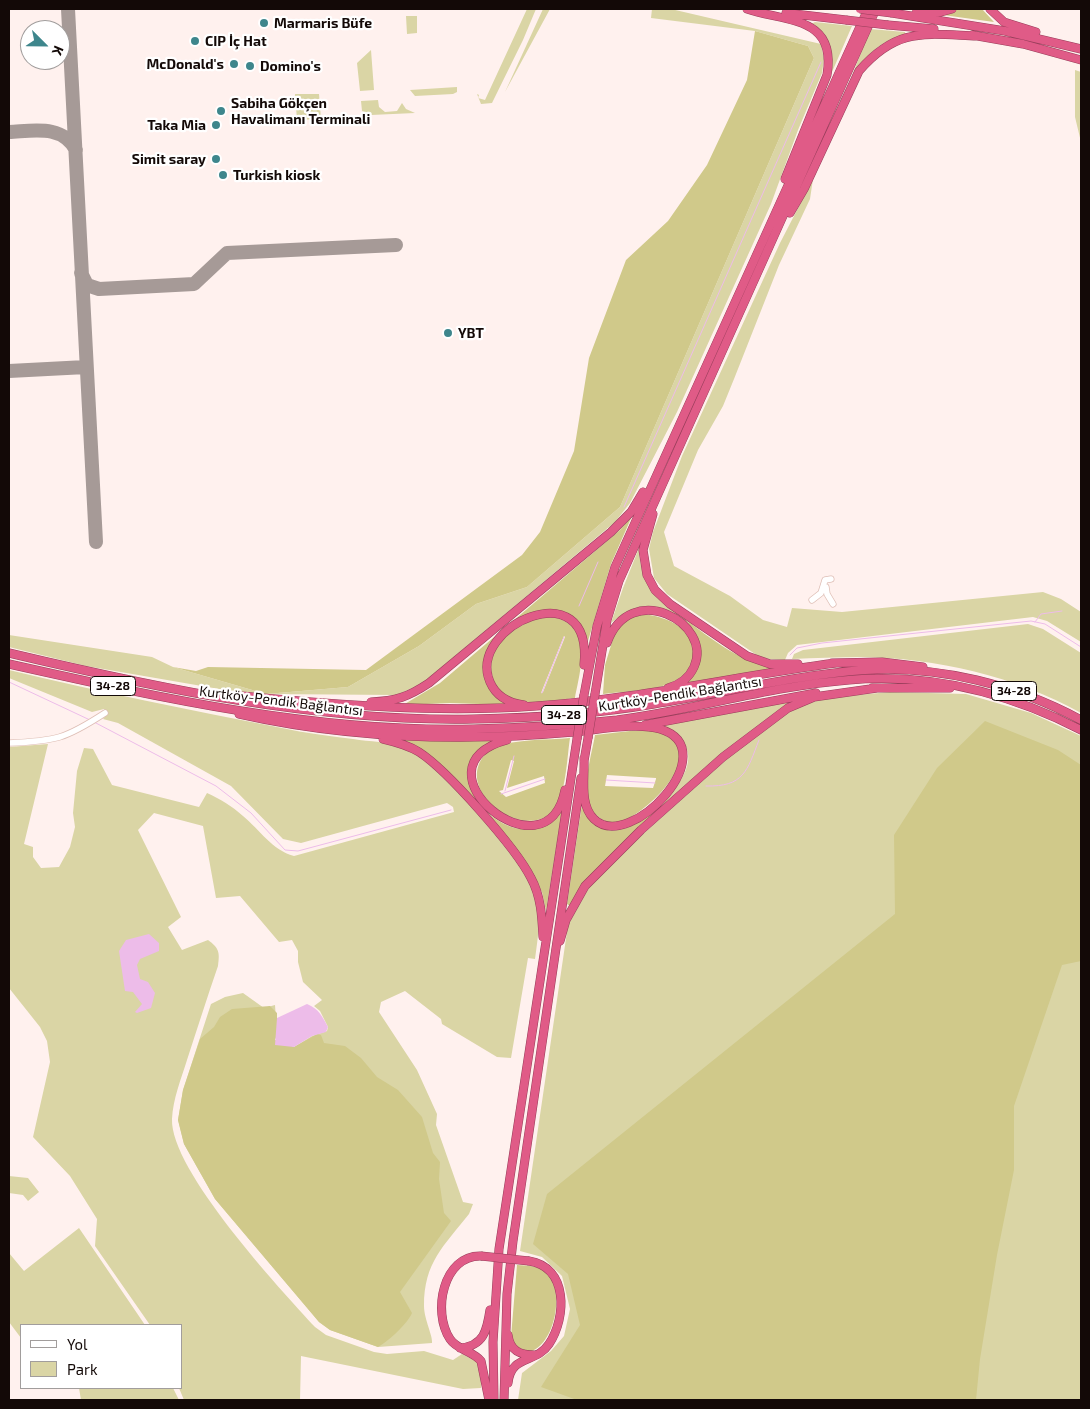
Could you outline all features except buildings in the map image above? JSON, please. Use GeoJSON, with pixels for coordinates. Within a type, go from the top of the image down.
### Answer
{"type":"FeatureCollection","features":[{"type":"Feature","properties":{"kind":"highway"},"geometry":{"type":"LineString","coordinates":[[747,9],[797,20],[808,26],[822,37],[828,56],[827,75],[761,241]]}},
{"type":"Feature","properties":{"kind":"highway"},"geometry":{"type":"LineString","coordinates":[[747,9],[977,36],[1023,44],[1081,60]]}},
{"type":"Feature","properties":{"kind":"highway"},"geometry":{"type":"LineString","coordinates":[[860,9],[1005,31],[1066,44]]}},
{"type":"Feature","properties":{"kind":"highway"},"geometry":{"type":"LineString","coordinates":[[460,1348],[476,1344],[485,1333],[584,695],[605,594],[656,472],[868,9]]}},
{"type":"Feature","properties":{"kind":"highway"},"geometry":{"type":"LineString","coordinates":[[505,1400],[504,1358],[507,1294],[550,984],[599,660],[607,620],[619,581],[876,9]]}},
{"type":"Feature","properties":{"kind":"highway"},"geometry":{"type":"LineString","coordinates":[[892,13],[941,12],[952,9]]}},
{"type":"Feature","properties":{"kind":"highway"},"geometry":{"type":"LineString","coordinates":[[990,9],[1004,22],[1081,49]]}},
{"type":"Feature","properties":{"kind":"highway"},"geometry":{"type":"LineString","coordinates":[[773,240],[804,189],[859,71],[873,55],[891,42],[916,34],[977,36]]}},
{"type":"Feature","properties":{"kind":"highway"},"geometry":{"type":"LineString","coordinates":[[343,704],[395,701],[410,696],[430,683],[611,532],[631,512],[656,472]]}},
{"type":"Feature","properties":{"kind":"highway"},"geometry":{"type":"LineString","coordinates":[[666,475],[643,550],[647,575],[655,590],[670,604],[758,661],[770,664],[882,662],[919,666],[944,674]]}},
{"type":"Feature","properties":{"kind":"highway"},"geometry":{"type":"LineString","coordinates":[[599,660],[610,632],[617,622],[628,614],[652,611],[678,621],[695,638],[697,658],[693,669],[676,686],[647,695]]}},
{"type":"Feature","properties":{"kind":"highway"},"geometry":{"type":"LineString","coordinates":[[538,706],[518,704],[501,697],[490,684],[487,664],[492,647],[508,630],[538,614],[555,613],[563,615],[571,619],[580,631],[586,650],[584,695]]}},
{"type":"Feature","properties":{"kind":"highway","name":"Kurtköy-Pendik Bağlantısı"},"geometry":{"type":"LineString","coordinates":[[9,653],[272,706],[353,715],[474,719],[562,715],[651,705],[818,674],[860,670],[918,671],[944,674],[1002,686],[1035,698],[1081,720]]}},
{"type":"Feature","properties":{"kind":"highway"},"geometry":{"type":"LineString","coordinates":[[184,689],[343,704],[440,708],[538,706],[647,695],[836,663]]}},
{"type":"Feature","properties":{"kind":"highway","name":"Kurtköy-Pendik Bağlantısı"},"geometry":{"type":"LineString","coordinates":[[9,664],[218,707],[359,724],[475,729],[617,720],[847,680],[897,679],[934,682],[968,688],[1034,707],[1081,730]]}},
{"type":"Feature","properties":{"kind":"highway"},"geometry":{"type":"LineString","coordinates":[[550,984],[561,937],[574,905],[585,886],[641,830],[723,757],[788,708],[814,697],[876,688]]}},
{"type":"Feature","properties":{"kind":"highway"},"geometry":{"type":"LineString","coordinates":[[218,707],[240,715],[314,730],[362,735],[463,738],[518,737],[626,728],[830,690],[968,688]]}},
{"type":"Feature","properties":{"kind":"highway"},"geometry":{"type":"LineString","coordinates":[[584,758],[585,803],[595,820],[610,827],[624,826],[646,813],[673,784],[682,770],[685,756],[682,745],[673,735],[661,729],[626,728]]}},
{"type":"Feature","properties":{"kind":"highway"},"geometry":{"type":"LineString","coordinates":[[362,735],[408,746],[421,753],[438,768],[488,821],[531,877],[541,907],[544,952]]}},
{"type":"Feature","properties":{"kind":"highway"},"geometry":{"type":"LineString","coordinates":[[518,737],[487,747],[475,762],[471,777],[476,794],[482,802],[496,815],[512,822],[535,825],[555,814],[563,799],[575,755]]}},
{"type":"Feature","properties":{"kind":"highway"},"geometry":{"type":"LineString","coordinates":[[494,1400],[493,1333],[499,1249]]}},
{"type":"Feature","properties":{"kind":"highway"},"geometry":{"type":"LineString","coordinates":[[489,1400],[481,1361],[450,1340],[444,1326],[442,1312],[444,1290],[451,1273],[460,1262],[469,1257],[481,1256],[540,1264],[555,1277],[560,1291],[560,1312],[557,1329],[549,1345],[537,1355],[520,1361],[513,1367],[508,1378],[505,1400]]}},
{"type":"Feature","properties":{"kind":"highway"},"geometry":{"type":"LineString","coordinates":[[507,1294],[511,1346],[520,1353],[537,1355]]}},
{"type":"Feature","properties":{"kind":"street"},"geometry":{"type":"LineString","coordinates":[[812,600],[822,593],[825,580],[831,579],[826,589],[833,604]]}},
{"type":"Feature","properties":{"kind":"street"},"geometry":{"type":"LineString","coordinates":[[9,743],[57,739],[72,734],[105,713]]}},
{"type":"Feature","properties":{"kind":"green space"},"geometry":{"type":"Polygon","coordinates":[[[527,9],[536,9],[492,103],[481,104],[479,98],[485,100],[527,9]]]}},
{"type":"Feature","properties":{"kind":"green space"},"geometry":{"type":"Polygon","coordinates":[[[543,9],[550,9],[505,92],[543,9]]]}},
{"type":"Feature","properties":{"kind":"green space"},"geometry":{"type":"Polygon","coordinates":[[[652,9],[671,9],[821,44],[824,59],[822,73],[798,130],[771,204],[677,412],[630,503],[615,522],[423,683],[397,695],[266,694],[348,687],[419,646],[476,604],[527,587],[620,507],[814,58],[808,46],[755,31],[651,18],[652,9]]]}},
{"type":"Feature","properties":{"kind":"green space"},"geometry":{"type":"Polygon","coordinates":[[[406,16],[417,16],[417,33],[407,34],[406,16]]]}},
{"type":"Feature","properties":{"kind":"green space"},"geometry":{"type":"Polygon","coordinates":[[[815,22],[852,26],[829,79],[831,54],[827,42],[811,24],[815,22]]]}},
{"type":"Feature","properties":{"kind":"green space"},"geometry":{"type":"Polygon","coordinates":[[[870,29],[905,32],[905,35],[888,41],[874,50],[852,76],[870,29]]]}},
{"type":"Feature","properties":{"kind":"green space"},"geometry":{"type":"Polygon","coordinates":[[[371,50],[374,90],[360,91],[357,63],[371,50]]]}},
{"type":"Feature","properties":{"kind":"green space"},"geometry":{"type":"Polygon","coordinates":[[[1075,70],[1081,72],[1081,142],[1075,117],[1075,70]]]}},
{"type":"Feature","properties":{"kind":"green space"},"geometry":{"type":"Polygon","coordinates":[[[457,87],[457,92],[453,94],[415,96],[410,90],[457,87]]]}},
{"type":"Feature","properties":{"kind":"green space"},"geometry":{"type":"Polygon","coordinates":[[[295,94],[319,94],[321,119],[297,120],[295,94]]]}},
{"type":"Feature","properties":{"kind":"green space"},"geometry":{"type":"Polygon","coordinates":[[[378,100],[379,107],[385,112],[397,111],[402,103],[406,109],[415,113],[371,115],[362,111],[361,101],[378,100]]]}},
{"type":"Feature","properties":{"kind":"green space"},"geometry":{"type":"Polygon","coordinates":[[[813,179],[810,199],[779,265],[723,406],[698,450],[664,532],[674,566],[730,596],[763,620],[787,627],[792,608],[842,612],[1043,592],[1061,599],[1081,612],[1081,642],[1047,621],[1033,617],[797,645],[788,653],[785,660],[769,659],[758,656],[667,594],[654,578],[649,549],[653,532],[682,456],[780,243],[813,179]]]}},
{"type":"Feature","properties":{"kind":"green space"},"geometry":{"type":"Polygon","coordinates":[[[639,548],[643,573],[648,583],[669,607],[689,622],[687,624],[667,612],[649,607],[631,611],[611,623],[639,548]]]}},
{"type":"Feature","properties":{"kind":"green space"},"geometry":{"type":"Polygon","coordinates":[[[1028,624],[1043,629],[1081,653],[1081,713],[1056,700],[1002,679],[946,665],[889,658],[835,657],[792,659],[794,654],[803,650],[1028,624]]]}},
{"type":"Feature","properties":{"kind":"green space"},"geometry":{"type":"Polygon","coordinates":[[[9,635],[152,657],[173,667],[266,694],[225,690],[86,666],[9,647],[9,635]]]}},
{"type":"Feature","properties":{"kind":"green space"},"geometry":{"type":"Polygon","coordinates":[[[9,670],[179,708],[291,730],[386,743],[405,748],[437,771],[457,791],[497,836],[527,877],[537,900],[538,934],[535,959],[528,958],[511,1058],[497,1057],[442,1024],[441,1019],[405,991],[381,1002],[379,1012],[417,1070],[437,1114],[436,1125],[463,1202],[473,1204],[469,1214],[437,1256],[428,1278],[424,1306],[432,1343],[378,1347],[330,1330],[319,1322],[215,1199],[184,1144],[178,1120],[183,1090],[211,1004],[225,997],[243,993],[264,1008],[275,1005],[277,1034],[275,1040],[294,1047],[312,1036],[327,1031],[328,1027],[320,1011],[314,1006],[322,1000],[303,982],[298,962],[298,951],[292,940],[279,942],[240,896],[216,898],[203,826],[154,813],[138,830],[181,917],[168,927],[182,950],[208,940],[217,948],[219,954],[218,966],[180,1082],[172,1119],[176,1141],[189,1168],[230,1228],[315,1327],[326,1335],[374,1352],[387,1354],[424,1351],[453,1360],[462,1354],[476,1361],[481,1369],[481,1388],[463,1389],[301,1356],[300,1400],[184,1400],[179,1389],[182,1389],[182,1324],[149,1324],[95,1246],[97,1219],[70,1176],[33,1137],[50,1062],[47,1041],[40,1027],[9,988],[9,747],[48,744],[24,844],[33,847],[33,857],[41,868],[59,867],[70,847],[75,827],[73,813],[77,771],[84,748],[93,749],[112,785],[199,807],[207,793],[235,809],[279,849],[294,856],[454,812],[453,807],[447,803],[301,843],[283,839],[231,786],[118,723],[103,719],[107,714],[104,709],[92,712],[9,678],[9,670]]]}},
{"type":"Feature","properties":{"kind":"green space"},"geometry":{"type":"Polygon","coordinates":[[[890,692],[966,694],[1031,713],[1081,736],[1081,1400],[518,1400],[522,1373],[551,1351],[564,1336],[570,1309],[562,1276],[542,1257],[520,1251],[568,925],[591,884],[622,853],[729,757],[778,718],[796,708],[824,698],[890,692]]]}},
{"type":"Feature","properties":{"kind":"green space"},"geometry":{"type":"Polygon","coordinates":[[[800,700],[663,807],[662,805],[679,784],[685,773],[688,753],[684,743],[676,734],[662,725],[800,700]]]}},
{"type":"Feature","properties":{"kind":"green space"},"geometry":{"type":"Polygon","coordinates":[[[9,1176],[28,1178],[39,1192],[28,1201],[23,1195],[9,1193],[9,1176]]]}},
{"type":"Feature","properties":{"kind":"green space"},"geometry":{"type":"Polygon","coordinates":[[[79,1228],[144,1324],[20,1324],[20,1337],[9,1322],[9,1253],[24,1271],[79,1228]]]}},
{"type":"Feature","properties":{"kind":"green space"},"geometry":{"type":"Polygon","coordinates":[[[79,1389],[174,1389],[179,1400],[81,1400],[79,1389]]]}},
{"type":"Feature","properties":{"kind":"shaded area"},"geometry":{"type":"Polygon","coordinates":[[[956,9],[982,9],[994,22],[943,15],[956,9]]]}},
{"type":"Feature","properties":{"kind":"shaded area"},"geometry":{"type":"Polygon","coordinates":[[[755,31],[808,46],[814,58],[620,507],[527,587],[476,604],[419,646],[348,687],[266,694],[173,667],[196,671],[208,667],[366,670],[522,555],[540,532],[574,451],[589,358],[626,260],[668,221],[707,165],[747,80],[755,31]]]}},
{"type":"Feature","properties":{"kind":"shaded area"},"geometry":{"type":"Polygon","coordinates":[[[632,516],[611,564],[588,641],[580,627],[569,616],[555,610],[538,612],[495,643],[486,653],[484,676],[486,682],[493,693],[508,705],[450,703],[403,705],[440,683],[620,530],[632,516]]]}},
{"type":"Feature","properties":{"kind":"shaded area"},"geometry":{"type":"Polygon","coordinates":[[[636,614],[666,619],[683,630],[693,646],[691,664],[686,673],[670,683],[642,690],[603,694],[605,665],[616,629],[636,614]]]}},
{"type":"Feature","properties":{"kind":"shaded area"},"geometry":{"type":"Polygon","coordinates":[[[546,616],[561,620],[572,626],[578,635],[582,658],[575,698],[544,702],[521,702],[504,694],[494,682],[491,666],[493,655],[498,646],[514,630],[535,619],[546,616]],[[564,636],[541,693],[543,692],[564,636]]]}},
{"type":"Feature","properties":{"kind":"shaded area"},"geometry":{"type":"Polygon","coordinates":[[[689,622],[719,644],[740,656],[752,662],[776,669],[683,686],[695,671],[701,655],[698,640],[687,624],[689,622]]]}},
{"type":"Feature","properties":{"kind":"shaded area"},"geometry":{"type":"Polygon","coordinates":[[[985,721],[1058,750],[1081,765],[1081,961],[1062,965],[1014,1106],[1014,1170],[997,1255],[980,1359],[976,1400],[577,1400],[541,1387],[580,1325],[568,1274],[533,1244],[547,1194],[895,914],[894,835],[937,768],[985,721]]]}},
{"type":"Feature","properties":{"kind":"shaded area"},"geometry":{"type":"Polygon","coordinates":[[[630,731],[657,731],[671,739],[679,749],[680,761],[674,775],[652,802],[625,820],[610,823],[595,814],[588,803],[586,788],[595,735],[630,731]],[[607,775],[605,786],[653,788],[656,778],[607,775]]]}},
{"type":"Feature","properties":{"kind":"shaded area"},"geometry":{"type":"Polygon","coordinates":[[[570,738],[561,796],[553,811],[541,819],[527,821],[512,818],[487,800],[479,787],[477,774],[481,760],[490,749],[503,744],[532,740],[570,738]],[[511,760],[503,790],[499,791],[506,797],[545,783],[544,776],[507,788],[514,761],[511,760]]]}},
{"type":"Feature","properties":{"kind":"shaded area"},"geometry":{"type":"Polygon","coordinates":[[[400,739],[493,741],[474,755],[468,773],[472,792],[485,810],[502,823],[523,829],[544,826],[562,811],[546,911],[542,892],[532,874],[422,750],[400,739]]]}},
{"type":"Feature","properties":{"kind":"shaded area"},"geometry":{"type":"Polygon","coordinates":[[[582,804],[590,818],[599,826],[609,830],[629,827],[661,805],[663,807],[570,906],[567,904],[582,804]]]}},
{"type":"Feature","properties":{"kind":"shaded area"},"geometry":{"type":"Polygon","coordinates":[[[149,934],[159,943],[159,951],[140,959],[137,965],[140,979],[148,982],[155,993],[151,1008],[137,1013],[135,1012],[142,1004],[133,992],[125,991],[119,951],[126,940],[149,934]]]}},
{"type":"Feature","properties":{"kind":"shaded area"},"geometry":{"type":"Polygon","coordinates":[[[307,1004],[322,1016],[328,1027],[326,1032],[312,1036],[294,1047],[275,1045],[277,1018],[307,1004]]]}},
{"type":"Feature","properties":{"kind":"shaded area"},"geometry":{"type":"Polygon","coordinates":[[[270,1006],[277,1013],[277,1034],[275,1040],[294,1047],[317,1034],[321,1035],[324,1043],[345,1046],[361,1058],[377,1077],[398,1090],[422,1117],[433,1153],[440,1162],[439,1179],[444,1213],[451,1221],[400,1292],[412,1313],[410,1317],[398,1332],[378,1347],[330,1330],[319,1322],[215,1199],[184,1144],[178,1120],[183,1090],[200,1039],[214,1027],[220,1017],[232,1009],[270,1006]]]}},
{"type":"Feature","properties":{"kind":"shaded area"},"geometry":{"type":"Polygon","coordinates":[[[517,1265],[535,1267],[546,1272],[552,1280],[555,1291],[555,1316],[551,1329],[538,1348],[529,1352],[517,1347],[511,1337],[517,1265]]]}},
{"type":"Feature","properties":{"kind":"waterway"},"geometry":{"type":"LineString","coordinates":[[624,507],[821,62]]}},
{"type":"Feature","properties":{"kind":"waterway"},"geometry":{"type":"LineString","coordinates":[[579,606],[598,562]]}},
{"type":"Feature","properties":{"kind":"waterway"},"geometry":{"type":"LineString","coordinates":[[1035,622],[1041,614],[1062,611]]}},
{"type":"Feature","properties":{"kind":"waterway"},"geometry":{"type":"LineString","coordinates":[[790,655],[797,648],[822,643],[1031,621],[1045,624],[1081,647]]}},
{"type":"Feature","properties":{"kind":"waterway"},"geometry":{"type":"LineString","coordinates":[[542,693],[564,637]]}},
{"type":"Feature","properties":{"kind":"waterway"},"geometry":{"type":"LineString","coordinates":[[9,682],[90,720]]}},
{"type":"Feature","properties":{"kind":"waterway"},"geometry":{"type":"LineString","coordinates":[[94,722],[216,786],[251,813],[285,850],[298,851],[451,810]]}},
{"type":"Feature","properties":{"kind":"waterway"},"geometry":{"type":"LineString","coordinates":[[706,786],[729,784],[742,775],[751,760],[759,740]]}},
{"type":"Feature","properties":{"kind":"waterway"},"geometry":{"type":"LineString","coordinates":[[505,791],[514,756]]}},
{"type":"Feature","properties":{"kind":"waterway"},"geometry":{"type":"LineString","coordinates":[[501,794],[545,779]]}},
{"type":"Feature","properties":{"kind":"waterway"},"geometry":{"type":"LineString","coordinates":[[606,780],[655,783]]}},
{"type":"Feature","properties":{"kind":"taxiway"},"geometry":{"type":"LineString","coordinates":[[68,9],[96,542]]}},
{"type":"Feature","properties":{"kind":"taxiway"},"geometry":{"type":"LineString","coordinates":[[9,132],[37,130],[55,133],[63,136],[76,150]]}},
{"type":"Feature","properties":{"kind":"taxiway"},"geometry":{"type":"LineString","coordinates":[[81,273],[87,285],[99,289],[194,284],[227,253],[396,245]]}},
{"type":"Feature","properties":{"kind":"taxiway"},"geometry":{"type":"LineString","coordinates":[[9,371],[86,367]]}},
{"type":"Feature","properties":{"kind":"place","name":"Marmaris Büfe"},"geometry":{"type":"Point","coordinates":[264,23]}},
{"type":"Feature","properties":{"kind":"place","name":"CIP İç Hat"},"geometry":{"type":"Point","coordinates":[195,41]}},
{"type":"Feature","properties":{"kind":"place","name":"McDonald's"},"geometry":{"type":"Point","coordinates":[234,64]}},
{"type":"Feature","properties":{"kind":"place","name":"Domino's"},"geometry":{"type":"Point","coordinates":[250,66]}},
{"type":"Feature","properties":{"kind":"place","name":"Sabiha Gökçen Havalimanı Terminali"},"geometry":{"type":"Point","coordinates":[221,111]}},
{"type":"Feature","properties":{"kind":"place","name":"Taka Mia"},"geometry":{"type":"Point","coordinates":[216,125]}},
{"type":"Feature","properties":{"kind":"place","name":"Simit saray"},"geometry":{"type":"Point","coordinates":[216,159]}},
{"type":"Feature","properties":{"kind":"place","name":"Turkish kiosk"},"geometry":{"type":"Point","coordinates":[223,175]}},
{"type":"Feature","properties":{"kind":"place","name":"YBT"},"geometry":{"type":"Point","coordinates":[448,333]}}]}
